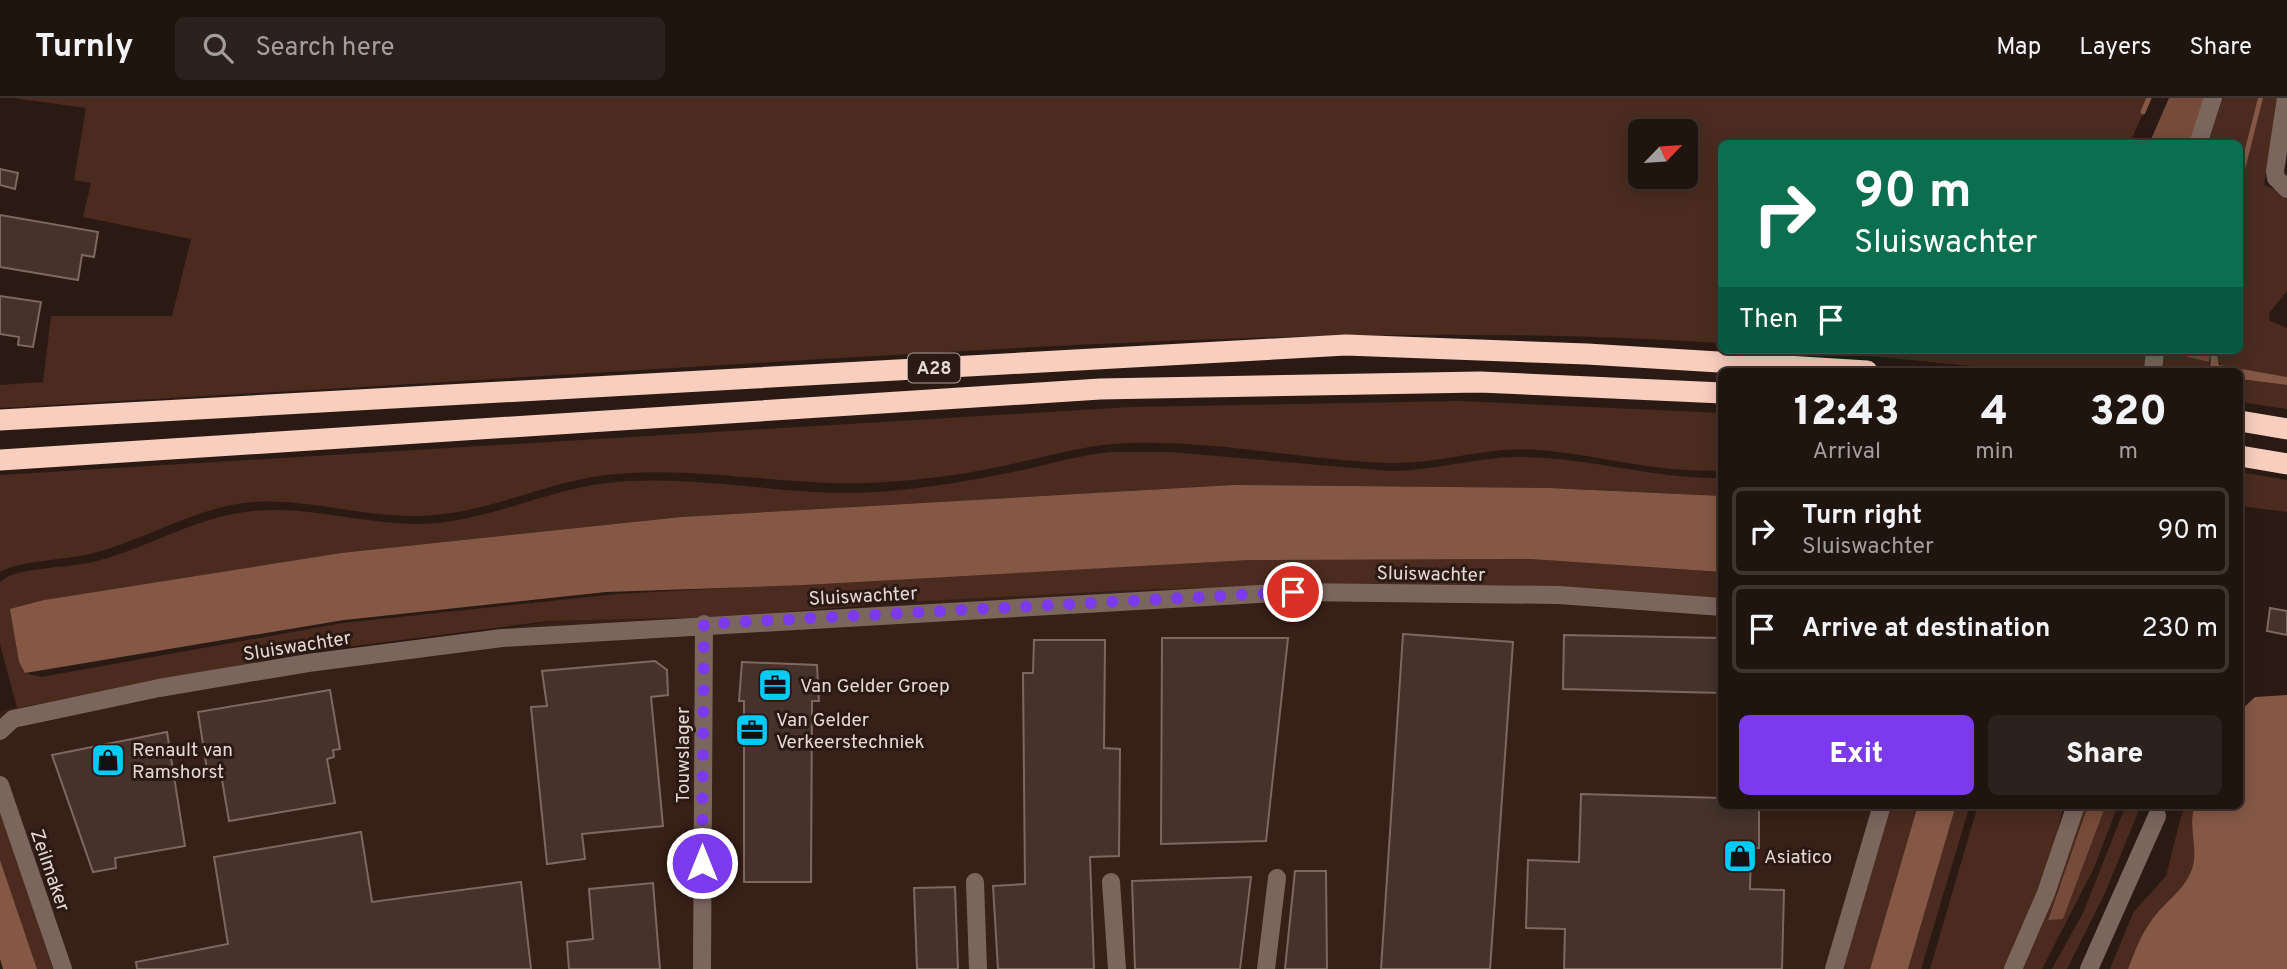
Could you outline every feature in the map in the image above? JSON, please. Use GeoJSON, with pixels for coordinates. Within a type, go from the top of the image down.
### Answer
{"type":"FeatureCollection","features":[{"type":"Feature","properties":{"kind":"highway","name":"A28"},"geometry":{"type":"LineString","coordinates":[[0,420],[1346,345],[1587,354],[1818,368]]}},
{"type":"Feature","properties":{"kind":"highway","name":"A28"},"geometry":{"type":"LineString","coordinates":[[0,460],[1100,389],[1480,382],[1718,393]]}},
{"type":"Feature","properties":{"kind":"highway"},"geometry":{"type":"LineString","coordinates":[[2243,422],[2287,429]]}},
{"type":"Feature","properties":{"kind":"highway"},"geometry":{"type":"LineString","coordinates":[[2243,457],[2287,464]]}},
{"type":"Feature","properties":{"kind":"street"},"geometry":{"type":"LineString","coordinates":[[2199,140],[2213,98]]}},
{"type":"Feature","properties":{"kind":"street"},"geometry":{"type":"LineString","coordinates":[[2286,98],[2274,171],[2280,183],[2287,189]]}},
{"type":"Feature","properties":{"kind":"street","name":"Sluiswachter"},"geometry":{"type":"LineString","coordinates":[[6,725],[159,688],[322,661],[502,638],[704,624],[1293,592],[1559,595],[1718,607]]}},
{"type":"Feature","properties":{"kind":"street","name":"Touwslager"},"geometry":{"type":"LineString","coordinates":[[702,969],[704,624]]}},
{"type":"Feature","properties":{"kind":"street","name":"Zeilmaker"},"geometry":{"type":"LineString","coordinates":[[0,785],[63,969]]}},
{"type":"Feature","properties":{"kind":"street"},"geometry":{"type":"LineString","coordinates":[[1834,969],[1881,809]]}},
{"type":"Feature","properties":{"kind":"street"},"geometry":{"type":"LineString","coordinates":[[2013,969],[2046,893],[2075,809]]}},
{"type":"Feature","properties":{"kind":"street"},"geometry":{"type":"LineString","coordinates":[[2090,969],[2157,816]]}},
{"type":"Feature","properties":{"kind":"street"},"geometry":{"type":"LineString","coordinates":[[1266,969],[1277,878]]}},
{"type":"Feature","properties":{"kind":"street"},"geometry":{"type":"LineString","coordinates":[[975,882],[978,969]]}},
{"type":"Feature","properties":{"kind":"street"},"geometry":{"type":"LineString","coordinates":[[1111,882],[1117,969]]}},
{"type":"Feature","properties":{"kind":"shaded area"},"geometry":{"type":"Polygon","coordinates":[[[13,98],[2150,98],[2132,138],[2138,140],[1718,140],[1718,343],[1501,335],[1170,341],[0,408],[0,385],[43,382],[51,316],[172,316],[191,239],[83,217],[91,183],[74,180],[86,108],[13,98]]]}},
{"type":"Feature","properties":{"kind":"shaded area"},"geometry":{"type":"Polygon","coordinates":[[[2169,98],[2207,98],[2193,140],[2151,140],[2169,98]]]}},
{"type":"Feature","properties":{"kind":"shaded area"},"geometry":{"type":"Polygon","coordinates":[[[2223,98],[2258,98],[2243,156],[2243,140],[2208,140],[2223,98]]]}},
{"type":"Feature","properties":{"kind":"shaded area"},"geometry":{"type":"Polygon","coordinates":[[[2258,98],[2263,98],[2243,178],[2243,156],[2258,98]]]}},
{"type":"Feature","properties":{"kind":"shaded area"},"geometry":{"type":"Polygon","coordinates":[[[2263,98],[2279,98],[2264,185],[2287,195],[2287,291],[2269,313],[2270,321],[2287,328],[2287,377],[2222,366],[2216,358],[2216,354],[2243,354],[2243,178],[2263,98]]]}},
{"type":"Feature","properties":{"kind":"shaded area"},"geometry":{"type":"Polygon","coordinates":[[[1849,354],[2148,354],[2146,368],[1991,368],[1849,354]]]}},
{"type":"Feature","properties":{"kind":"shaded area"},"geometry":{"type":"Polygon","coordinates":[[[2162,354],[2176,354],[2209,362],[2210,368],[2160,368],[2162,354]]]}},
{"type":"Feature","properties":{"kind":"shaded area"},"geometry":{"type":"Polygon","coordinates":[[[2176,354],[2210,354],[2209,362],[2176,354]]]}},
{"type":"Feature","properties":{"kind":"shaded area"},"geometry":{"type":"Polygon","coordinates":[[[2211,354],[2217,354],[2219,365],[2236,368],[2210,368],[2211,354]]]}},
{"type":"Feature","properties":{"kind":"shaded area"},"geometry":{"type":"Polygon","coordinates":[[[2243,369],[2287,377],[2287,385],[2243,379],[2243,369]]]}},
{"type":"Feature","properties":{"kind":"shaded area"},"geometry":{"type":"Polygon","coordinates":[[[2243,379],[2287,385],[2287,409],[2243,402],[2243,379]]]}},
{"type":"Feature","properties":{"kind":"shaded area"},"geometry":{"type":"Polygon","coordinates":[[[1461,401],[1718,413],[1718,470],[1653,467],[1562,452],[1520,449],[1391,463],[1162,443],[1116,444],[1077,449],[974,472],[886,482],[816,482],[640,472],[584,479],[478,508],[435,515],[389,515],[298,503],[252,502],[231,505],[94,553],[33,562],[0,572],[0,475],[1131,407],[1461,401]]]}},
{"type":"Feature","properties":{"kind":"shaded area"},"geometry":{"type":"Polygon","coordinates":[[[1111,452],[1170,452],[1390,471],[1507,457],[1549,458],[1672,475],[1718,478],[1718,496],[1549,488],[1233,485],[681,517],[341,553],[44,600],[16,644],[19,662],[25,673],[41,677],[343,623],[617,594],[1250,560],[1530,559],[1718,572],[1718,598],[1442,585],[1155,589],[905,602],[727,617],[548,621],[308,652],[17,708],[0,644],[0,582],[9,576],[97,561],[205,521],[250,511],[295,511],[396,523],[437,523],[480,515],[585,486],[607,483],[666,481],[815,492],[889,491],[979,479],[1111,452]]]}},
{"type":"Feature","properties":{"kind":"shaded area"},"geometry":{"type":"Polygon","coordinates":[[[2243,473],[2287,480],[2287,512],[2243,506],[2243,473]]]}},
{"type":"Feature","properties":{"kind":"shaded area"},"geometry":{"type":"Polygon","coordinates":[[[1233,485],[1549,488],[1718,496],[1718,572],[1530,559],[1250,560],[803,585],[606,592],[344,620],[25,673],[19,662],[10,609],[44,600],[341,553],[681,517],[1233,485]]]}},
{"type":"Feature","properties":{"kind":"shaded area"},"geometry":{"type":"Polygon","coordinates":[[[1122,580],[1718,584],[1718,809],[1904,809],[1861,969],[29,969],[0,880],[0,711],[48,699],[553,621],[764,617],[1122,580]]]}},
{"type":"Feature","properties":{"kind":"shaded area"},"geometry":{"type":"Polygon","coordinates":[[[2287,695],[2287,969],[2128,969],[2148,925],[2182,887],[2192,869],[2194,809],[2243,809],[2243,708],[2255,697],[2287,695]]]}},
{"type":"Feature","properties":{"kind":"shaded area"},"geometry":{"type":"Polygon","coordinates":[[[0,809],[53,969],[37,969],[0,860],[0,809]]]}},
{"type":"Feature","properties":{"kind":"shaded area"},"geometry":{"type":"Polygon","coordinates":[[[1890,809],[1917,809],[1870,969],[1843,969],[1890,809]]]}},
{"type":"Feature","properties":{"kind":"shaded area"},"geometry":{"type":"Polygon","coordinates":[[[1917,809],[1955,809],[1908,969],[1870,969],[1917,809]]]}},
{"type":"Feature","properties":{"kind":"shaded area"},"geometry":{"type":"Polygon","coordinates":[[[1955,809],[1969,809],[1921,969],[1908,969],[1955,809]]]}},
{"type":"Feature","properties":{"kind":"shaded area"},"geometry":{"type":"Polygon","coordinates":[[[1977,809],[2063,809],[2051,857],[2007,969],[1930,969],[1977,809]]]}},
{"type":"Feature","properties":{"kind":"shaded area"},"geometry":{"type":"Polygon","coordinates":[[[2080,809],[2087,809],[2048,919],[2063,919],[2104,809],[2116,809],[2094,868],[2042,969],[2020,969],[2080,809]]]}},
{"type":"Feature","properties":{"kind":"shaded area"},"geometry":{"type":"Polygon","coordinates":[[[2087,809],[2104,809],[2063,919],[2048,920],[2087,809]]]}},
{"type":"Feature","properties":{"kind":"shaded area"},"geometry":{"type":"Polygon","coordinates":[[[2124,809],[2139,809],[2105,893],[2067,969],[2052,969],[2083,913],[2124,809]]]}},
{"type":"Feature","properties":{"kind":"shaded area"},"geometry":{"type":"Polygon","coordinates":[[[2183,809],[2194,809],[2194,861],[2189,876],[2148,925],[2128,969],[2110,969],[2133,913],[2166,876],[2183,809]]]}},
{"type":"Feature","properties":{"kind":"shaded area"},"geometry":{"type":"Polygon","coordinates":[[[0,860],[37,969],[3,969],[0,959],[0,860]]]}},
{"type":"Feature","properties":{"kind":"building"},"geometry":{"type":"Polygon","coordinates":[[[0,169],[18,173],[15,189],[0,185],[0,169]]]}},
{"type":"Feature","properties":{"kind":"building"},"geometry":{"type":"Polygon","coordinates":[[[0,215],[98,232],[94,257],[82,255],[78,280],[0,267],[0,215]]]}},
{"type":"Feature","properties":{"kind":"building"},"geometry":{"type":"Polygon","coordinates":[[[0,296],[41,302],[33,347],[18,345],[19,337],[0,334],[0,296]]]}},
{"type":"Feature","properties":{"kind":"building"},"geometry":{"type":"Polygon","coordinates":[[[2270,608],[2287,611],[2287,635],[2267,631],[2270,608]]]}},
{"type":"Feature","properties":{"kind":"building"},"geometry":{"type":"Polygon","coordinates":[[[1403,634],[1513,642],[1490,969],[1381,969],[1403,634]]]}},
{"type":"Feature","properties":{"kind":"building"},"geometry":{"type":"Polygon","coordinates":[[[1564,635],[1718,638],[1718,693],[1563,689],[1564,635]]]}},
{"type":"Feature","properties":{"kind":"building"},"geometry":{"type":"Polygon","coordinates":[[[1162,638],[1288,638],[1266,841],[1161,844],[1162,638]]]}},
{"type":"Feature","properties":{"kind":"building"},"geometry":{"type":"Polygon","coordinates":[[[1034,640],[1105,640],[1104,748],[1120,749],[1119,856],[1090,857],[1094,969],[998,969],[993,886],[1025,884],[1023,673],[1033,673],[1034,640]]]}},
{"type":"Feature","properties":{"kind":"building"},"geometry":{"type":"Polygon","coordinates":[[[655,661],[667,670],[668,695],[651,697],[663,826],[582,834],[585,859],[547,864],[531,707],[547,706],[542,671],[655,661]]]}},
{"type":"Feature","properties":{"kind":"building"},"geometry":{"type":"Polygon","coordinates":[[[742,662],[817,665],[819,701],[812,701],[811,882],[744,882],[744,701],[739,701],[742,662]]]}},
{"type":"Feature","properties":{"kind":"building"},"geometry":{"type":"Polygon","coordinates":[[[330,690],[340,749],[333,750],[334,757],[327,759],[335,803],[229,821],[220,768],[207,770],[198,712],[330,690]]]}},
{"type":"Feature","properties":{"kind":"building"},"geometry":{"type":"Polygon","coordinates":[[[167,732],[185,846],[115,858],[116,868],[93,872],[52,755],[167,732]]]}},
{"type":"Feature","properties":{"kind":"building"},"geometry":{"type":"Polygon","coordinates":[[[1581,794],[1718,798],[1718,809],[1759,809],[1759,848],[1751,848],[1750,889],[1784,890],[1782,969],[1564,969],[1565,929],[1526,928],[1528,860],[1579,862],[1581,794]]]}},
{"type":"Feature","properties":{"kind":"building"},"geometry":{"type":"Polygon","coordinates":[[[361,832],[372,902],[521,882],[531,969],[137,969],[136,962],[228,944],[214,857],[361,832]]]}},
{"type":"Feature","properties":{"kind":"building"},"geometry":{"type":"Polygon","coordinates":[[[1295,871],[1326,871],[1327,969],[1285,969],[1295,871]]]}},
{"type":"Feature","properties":{"kind":"building"},"geometry":{"type":"Polygon","coordinates":[[[1251,877],[1240,969],[1135,969],[1132,881],[1251,877]]]}},
{"type":"Feature","properties":{"kind":"building"},"geometry":{"type":"Polygon","coordinates":[[[653,883],[660,969],[569,969],[567,942],[593,939],[589,889],[653,883]]]}},
{"type":"Feature","properties":{"kind":"building"},"geometry":{"type":"Polygon","coordinates":[[[955,887],[958,969],[917,969],[914,888],[955,887]]]}},
{"type":"Feature","properties":{"kind":"waterway"},"geometry":{"type":"LineString","coordinates":[[2143,112],[2149,98]]}},
{"type":"Feature","properties":{"kind":"place","name":"Van Gelder Groep"},"geometry":{"type":"Point","coordinates":[775,685]}},
{"type":"Feature","properties":{"kind":"place","name":"Van Gelder Verkeerstechniek"},"geometry":{"type":"Point","coordinates":[752,730]}},
{"type":"Feature","properties":{"kind":"place","name":"Renault van Ramshorst"},"geometry":{"type":"Point","coordinates":[108,760]}},
{"type":"Feature","properties":{"kind":"place","name":"Asiatico"},"geometry":{"type":"Point","coordinates":[1740,856]}},
{"type":"Feature","properties":{"kind":"route"},"geometry":{"type":"LineString","coordinates":[[702,863],[704,624],[1293,592]]}}]}
